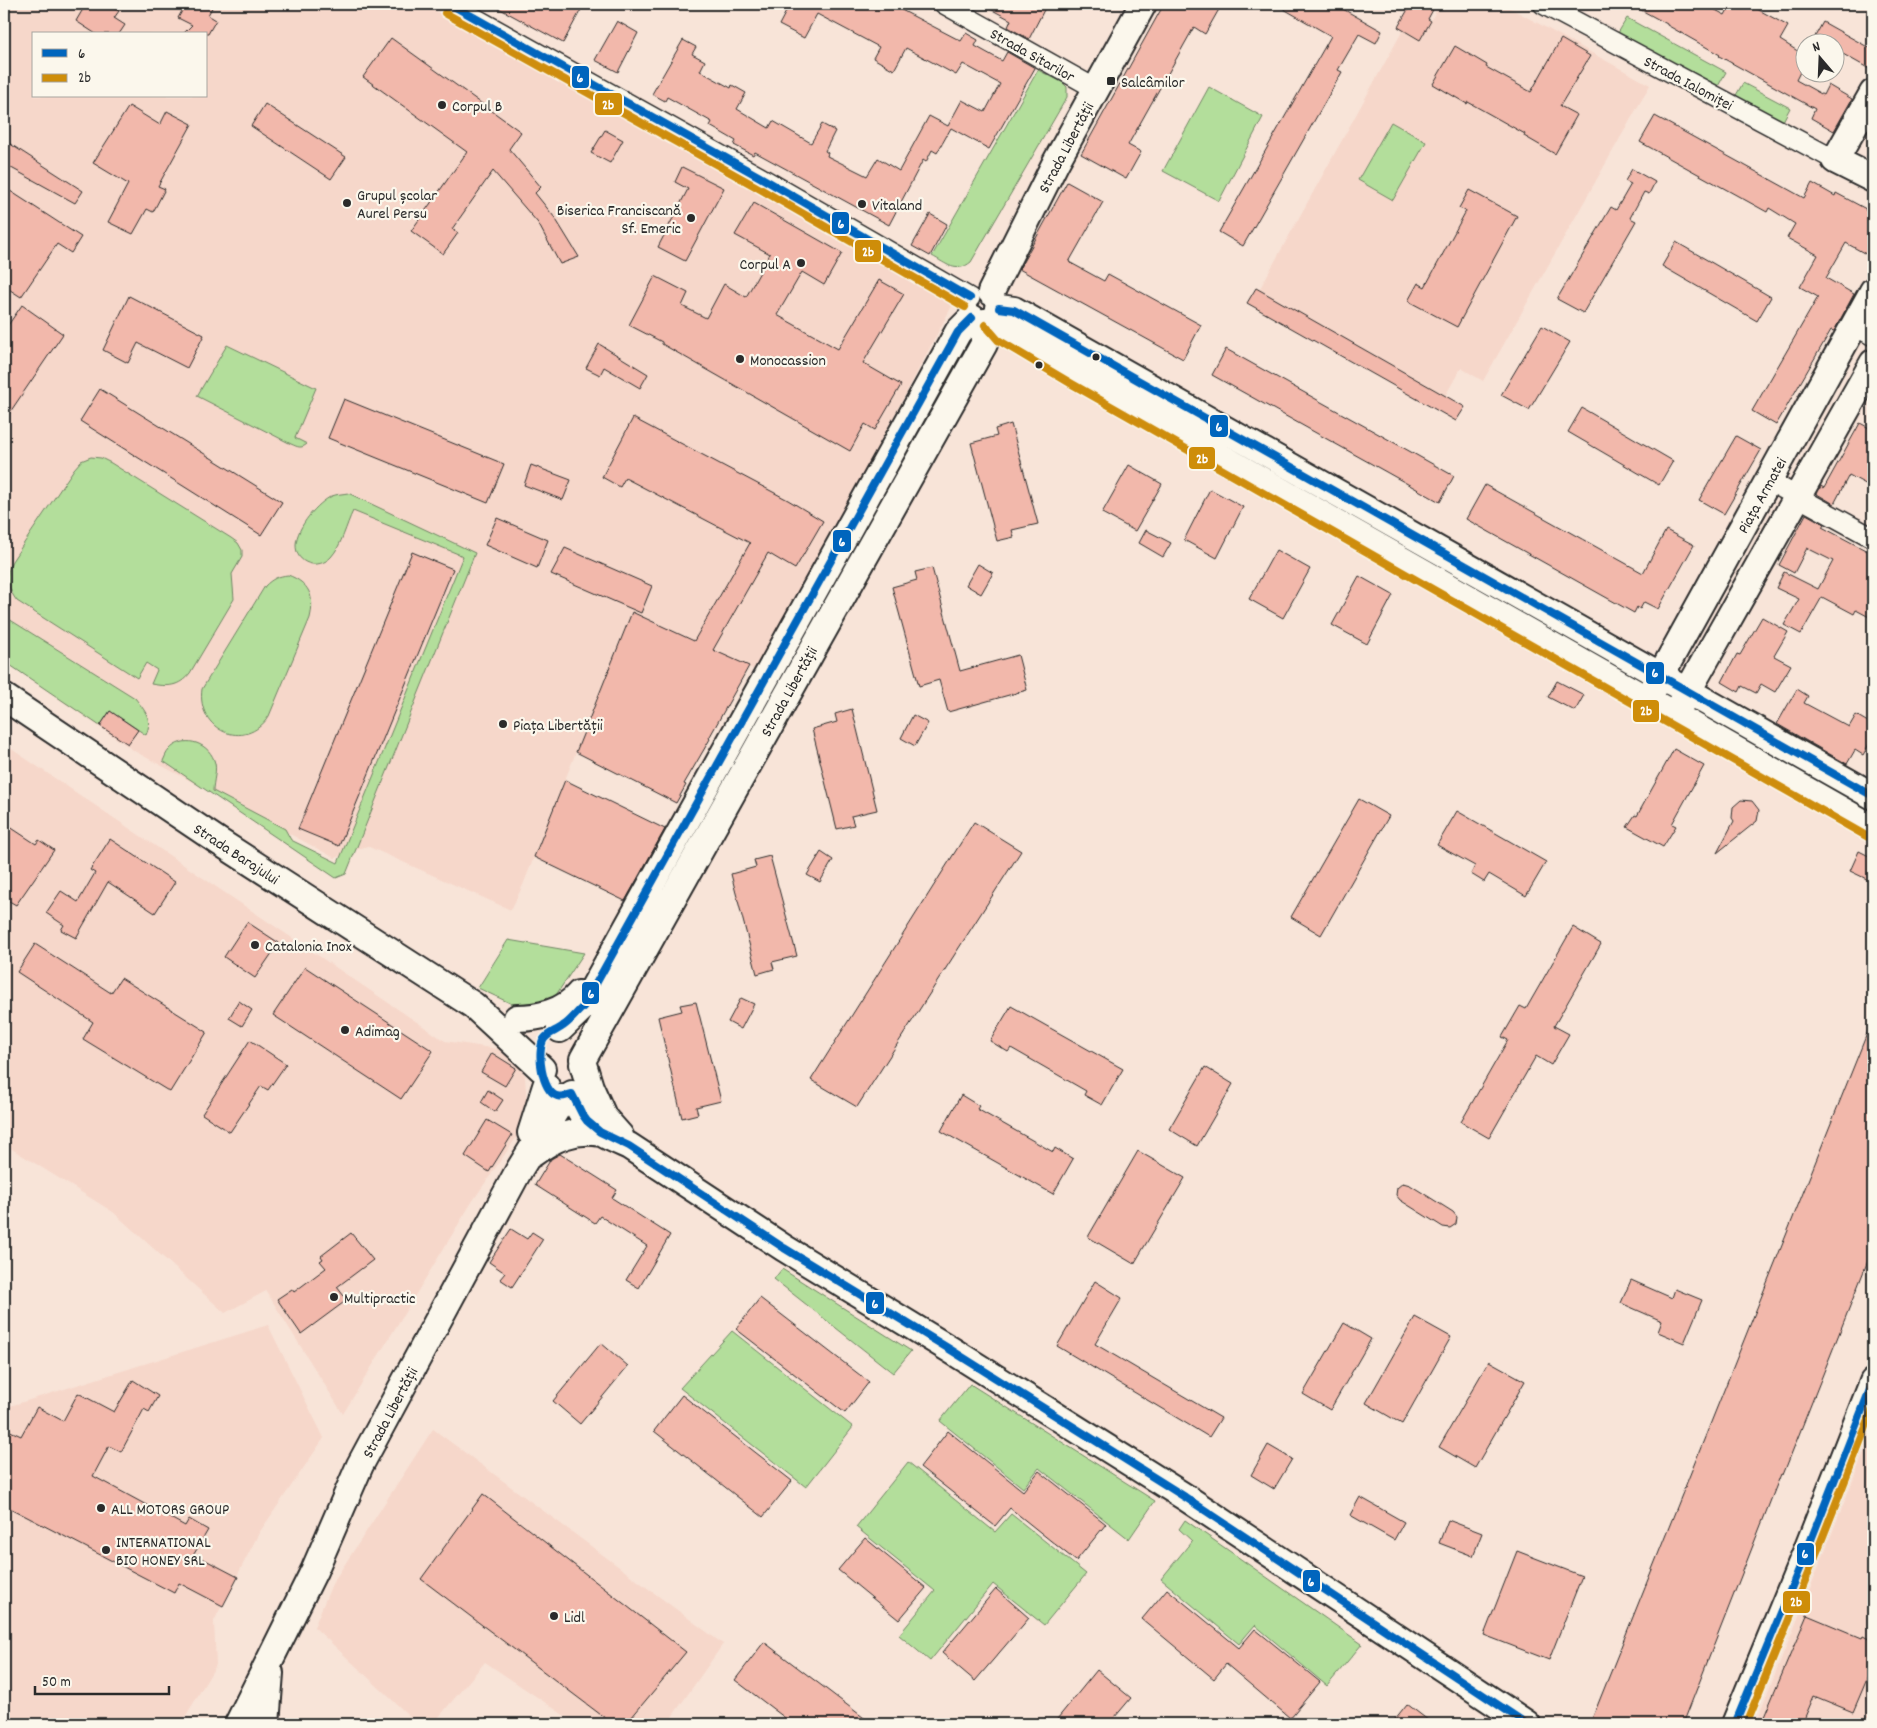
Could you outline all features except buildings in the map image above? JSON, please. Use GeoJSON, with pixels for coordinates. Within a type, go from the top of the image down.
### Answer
{"type":"FeatureCollection","features":[{"type":"Feature","properties":{"kind":"street"},"geometry":{"type":"LineString","coordinates":[[450,4],[760,177],[985,309],[1002,330],[1009,335],[1172,414],[1660,675],[1873,796]]}},
{"type":"Feature","properties":{"kind":"street","name":"Strada Sitarilor"},"geometry":{"type":"LineString","coordinates":[[944,4],[1096,89]]}},
{"type":"Feature","properties":{"kind":"street","name":"Strada Libertății"},"geometry":{"type":"LineString","coordinates":[[238,1724],[271,1661],[360,1466],[522,1164],[556,1086],[542,1043],[547,1036],[557,1030],[583,1007],[958,332],[985,309],[1056,162],[1143,4]]}},
{"type":"Feature","properties":{"kind":"street","name":"Strada Ialomiței"},"geometry":{"type":"LineString","coordinates":[[1543,4],[1835,160]]}},
{"type":"Feature","properties":{"kind":"street"},"geometry":{"type":"LineString","coordinates":[[1873,93],[1835,160],[1873,179]]}},
{"type":"Feature","properties":{"kind":"street","name":"Piața Armatei"},"geometry":{"type":"LineString","coordinates":[[1647,699],[1769,481],[1864,331],[1873,291]]}},
{"type":"Feature","properties":{"kind":"street","name":"Strada Libertății"},"geometry":{"type":"LineString","coordinates":[[556,1086],[579,1083],[583,1061],[984,344],[985,309]]}},
{"type":"Feature","properties":{"kind":"street","name":"Piața Armatei"},"geometry":{"type":"LineString","coordinates":[[1675,715],[1873,363]]}},
{"type":"Feature","properties":{"kind":"street"},"geometry":{"type":"LineString","coordinates":[[1172,414],[1647,699],[1873,828]]}},
{"type":"Feature","properties":{"kind":"street"},"geometry":{"type":"LineString","coordinates":[[1769,481],[1873,538]]}},
{"type":"Feature","properties":{"kind":"street","name":"Strada Barajului"},"geometry":{"type":"LineString","coordinates":[[4,697],[218,841],[474,1005],[556,1086]]}},
{"type":"Feature","properties":{"kind":"street"},"geometry":{"type":"LineString","coordinates":[[517,1018],[543,1015],[560,1009],[576,997],[610,957]]}},
{"type":"Feature","properties":{"kind":"street","name":"Strada Barajului"},"geometry":{"type":"LineString","coordinates":[[474,1005],[557,1030],[571,1032],[577,1038],[590,1087],[604,1118],[629,1146]]}},
{"type":"Feature","properties":{"kind":"street"},"geometry":{"type":"LineString","coordinates":[[556,1086],[588,1123],[601,1134],[629,1146],[784,1248],[1185,1497],[1527,1724]]}},
{"type":"Feature","properties":{"kind":"street"},"geometry":{"type":"LineString","coordinates":[[522,1164],[560,1136],[578,1132],[601,1134]]}},
{"type":"Feature","properties":{"kind":"street"},"geometry":{"type":"LineString","coordinates":[[1735,1724],[1809,1545],[1873,1382]]}},
{"type":"Feature","properties":{"kind":"street","name":"Strada Libertății"},"geometry":{"type":"LineString","coordinates":[[266,1724],[271,1661]]}},
{"type":"Feature","properties":{"kind":"shaded area"},"geometry":{"type":"Polygon","coordinates":[[[4,4],[423,4],[954,302],[759,672],[632,612],[523,885],[511,910],[367,846],[335,858],[136,752],[4,661],[4,4]]]}},
{"type":"Feature","properties":{"kind":"shaded area"},"geometry":{"type":"Polygon","coordinates":[[[1440,4],[1503,4],[1650,85],[1483,381],[1461,368],[1445,396],[1259,290],[1403,30],[1420,40],[1440,4]]]}},
{"type":"Feature","properties":{"kind":"shaded area"},"geometry":{"type":"Polygon","coordinates":[[[4,744],[445,1041],[511,1051],[525,1076],[527,1109],[516,1138],[472,1202],[343,1414],[266,1291],[225,1313],[113,1212],[4,1144],[4,744]]]}},
{"type":"Feature","properties":{"kind":"shaded area"},"geometry":{"type":"Polygon","coordinates":[[[268,1325],[324,1438],[259,1533],[214,1621],[216,1665],[181,1724],[4,1724],[4,1408],[268,1325]]]}},
{"type":"Feature","properties":{"kind":"shaded area"},"geometry":{"type":"Polygon","coordinates":[[[433,1429],[723,1644],[667,1724],[577,1724],[485,1662],[433,1724],[418,1724],[314,1627],[332,1584],[433,1429]]]}},
{"type":"Feature","properties":{"kind":"shaded area"},"geometry":{"type":"Polygon","coordinates":[[[1873,1430],[1873,1724],[1755,1724],[1801,1611],[1873,1430]]]}},
{"type":"Feature","properties":{"kind":"green space"},"geometry":{"type":"Polygon","coordinates":[[[1627,18],[1726,72],[1717,88],[1618,33],[1627,18]]]}},
{"type":"Feature","properties":{"kind":"green space"},"geometry":{"type":"Polygon","coordinates":[[[1038,70],[1062,82],[1067,87],[1067,97],[971,262],[961,267],[947,265],[932,256],[1038,70]]]}},
{"type":"Feature","properties":{"kind":"green space"},"geometry":{"type":"Polygon","coordinates":[[[1743,83],[1790,108],[1782,123],[1735,97],[1743,83]]]}},
{"type":"Feature","properties":{"kind":"green space"},"geometry":{"type":"Polygon","coordinates":[[[1209,87],[1263,117],[1219,201],[1163,171],[1209,87]]]}},
{"type":"Feature","properties":{"kind":"green space"},"geometry":{"type":"Polygon","coordinates":[[[1391,122],[1426,142],[1393,200],[1358,180],[1391,122]]]}},
{"type":"Feature","properties":{"kind":"green space"},"geometry":{"type":"Polygon","coordinates":[[[227,345],[316,388],[295,438],[307,444],[299,447],[291,444],[197,396],[227,345]]]}},
{"type":"Feature","properties":{"kind":"green space"},"geometry":{"type":"Polygon","coordinates":[[[91,457],[101,458],[111,463],[231,538],[238,543],[242,550],[242,557],[232,574],[234,599],[190,673],[182,681],[173,685],[151,684],[157,670],[146,663],[137,678],[17,601],[9,586],[8,571],[12,561],[74,469],[81,461],[91,457]]]}},
{"type":"Feature","properties":{"kind":"green space"},"geometry":{"type":"Polygon","coordinates":[[[348,493],[475,553],[346,874],[336,878],[163,761],[174,745],[194,742],[206,748],[215,764],[213,791],[285,829],[291,840],[338,863],[463,556],[353,511],[341,541],[331,557],[326,561],[314,564],[303,561],[299,557],[296,544],[297,537],[304,523],[326,499],[334,495],[348,493]]]}},
{"type":"Feature","properties":{"kind":"green space"},"geometry":{"type":"Polygon","coordinates":[[[288,575],[301,582],[309,591],[312,603],[310,618],[269,716],[259,727],[248,733],[236,735],[224,732],[214,725],[207,716],[202,703],[202,689],[265,586],[275,578],[288,575]]]}},
{"type":"Feature","properties":{"kind":"green space"},"geometry":{"type":"Polygon","coordinates":[[[4,616],[135,698],[147,715],[149,724],[146,735],[110,711],[100,726],[4,661],[9,653],[4,650],[4,616]]]}},
{"type":"Feature","properties":{"kind":"green space"},"geometry":{"type":"Polygon","coordinates":[[[508,940],[584,953],[552,1001],[512,1004],[478,988],[508,940]]]}},
{"type":"Feature","properties":{"kind":"green space"},"geometry":{"type":"Polygon","coordinates":[[[782,1269],[911,1351],[893,1373],[774,1279],[782,1269]]]}},
{"type":"Feature","properties":{"kind":"green space"},"geometry":{"type":"Polygon","coordinates":[[[732,1331],[853,1427],[806,1487],[680,1388],[732,1331]]]}},
{"type":"Feature","properties":{"kind":"green space"},"geometry":{"type":"Polygon","coordinates":[[[970,1384],[1155,1501],[1129,1539],[1039,1468],[1023,1488],[940,1421],[970,1384]]]}},
{"type":"Feature","properties":{"kind":"green space"},"geometry":{"type":"Polygon","coordinates":[[[908,1462],[995,1532],[1011,1514],[1086,1574],[1044,1625],[993,1584],[930,1661],[899,1635],[935,1591],[856,1527],[908,1462]]]}},
{"type":"Feature","properties":{"kind":"green space"},"geometry":{"type":"Polygon","coordinates":[[[1185,1520],[1362,1644],[1327,1686],[1255,1625],[1239,1644],[1161,1579],[1192,1541],[1179,1529],[1185,1520]]]}},
{"type":"Feature","properties":{"kind":"transit line","name":"6"},"geometry":{"type":"LineString","coordinates":[[450,4],[760,177],[970,298]]}},
{"type":"Feature","properties":{"kind":"transit line","name":"2b"},"geometry":{"type":"LineString","coordinates":[[445,13],[755,186],[965,307]]}},
{"type":"Feature","properties":{"kind":"transit line","name":"6"},"geometry":{"type":"LineString","coordinates":[[999,308],[1014,310],[1873,796]]}},
{"type":"Feature","properties":{"kind":"transit line","name":"6"},"geometry":{"type":"LineString","coordinates":[[972,318],[958,332],[583,1007],[566,1024],[544,1039],[541,1052],[544,1079],[552,1093],[557,1096],[563,1097],[572,1094],[587,1121],[600,1132],[629,1146],[784,1248],[1185,1497],[1527,1724]]}},
{"type":"Feature","properties":{"kind":"transit line","name":"2b"},"geometry":{"type":"LineString","coordinates":[[985,325],[998,340],[1072,384],[1868,837]]}},
{"type":"Feature","properties":{"kind":"transit line","name":"6"},"geometry":{"type":"LineString","coordinates":[[1735,1724],[1809,1545],[1873,1382]]}},
{"type":"Feature","properties":{"kind":"transit line","name":"2b"},"geometry":{"type":"LineString","coordinates":[[1746,1724],[1873,1409]]}},
{"type":"Feature","properties":{"kind":"place","name":"Salcâmilor"},"geometry":{"type":"Point","coordinates":[1111,81]}},
{"type":"Feature","properties":{"kind":"place","name":"Corpul B"},"geometry":{"type":"Point","coordinates":[442,105]}},
{"type":"Feature","properties":{"kind":"place","name":"Grupul școlar Aurel Persu"},"geometry":{"type":"Point","coordinates":[347,203]}},
{"type":"Feature","properties":{"kind":"place","name":"Vitaland"},"geometry":{"type":"Point","coordinates":[862,204]}},
{"type":"Feature","properties":{"kind":"place","name":"Biserica Franciscană Sf. Emeric"},"geometry":{"type":"Point","coordinates":[691,218]}},
{"type":"Feature","properties":{"kind":"place","name":"Corpul A"},"geometry":{"type":"Point","coordinates":[801,263]}},
{"type":"Feature","properties":{"kind":"place","name":"Monocassion"},"geometry":{"type":"Point","coordinates":[740,359]}},
{"type":"Feature","properties":{"kind":"place","name":"Piața Libertății"},"geometry":{"type":"Point","coordinates":[503,724]}},
{"type":"Feature","properties":{"kind":"place","name":"Catalonia Inox"},"geometry":{"type":"Point","coordinates":[255,945]}},
{"type":"Feature","properties":{"kind":"place","name":"Adimag"},"geometry":{"type":"Point","coordinates":[345,1030]}},
{"type":"Feature","properties":{"kind":"place","name":"Multipractic"},"geometry":{"type":"Point","coordinates":[334,1297]}},
{"type":"Feature","properties":{"kind":"place","name":"ALL MOTORS GROUP"},"geometry":{"type":"Point","coordinates":[101,1508]}},
{"type":"Feature","properties":{"kind":"place","name":"INTERNATIONAL BIO HONEY SRL"},"geometry":{"type":"Point","coordinates":[106,1550]}},
{"type":"Feature","properties":{"kind":"place","name":"Lidl"},"geometry":{"type":"Point","coordinates":[554,1616]}}]}
